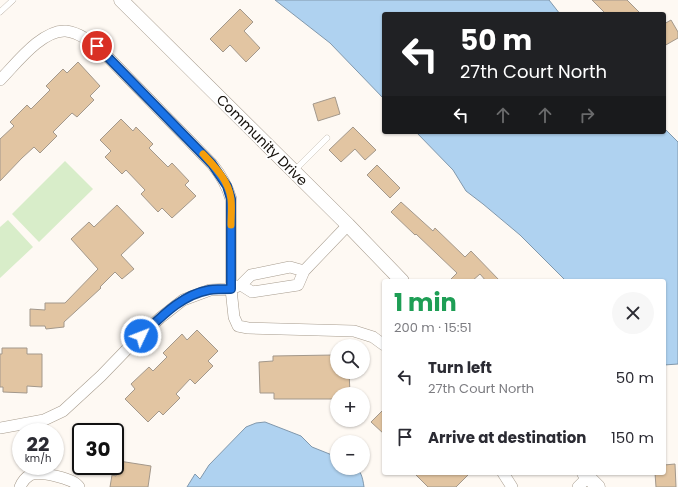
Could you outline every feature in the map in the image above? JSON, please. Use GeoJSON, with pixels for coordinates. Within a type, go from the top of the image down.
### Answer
{"type":"FeatureCollection","features":[{"type":"Feature","properties":{"kind":"street","name":"Community Drive"},"geometry":{"type":"LineString","coordinates":[[121,0],[294,171],[400,279]]}},
{"type":"Feature","properties":{"kind":"street"},"geometry":{"type":"LineString","coordinates":[[0,80],[38,42],[52,34],[65,31],[79,35],[90,41],[103,52],[212,164],[227,186],[231,199],[236,287],[234,317],[238,326],[248,328],[354,331],[373,337],[382,344]]}},
{"type":"Feature","properties":{"kind":"street"},"geometry":{"type":"LineString","coordinates":[[0,428],[44,420],[63,411],[160,318],[183,300],[210,290],[236,287],[252,292],[298,285],[304,270],[348,225]]}},
{"type":"Feature","properties":{"kind":"street"},"geometry":{"type":"LineString","coordinates":[[236,287],[251,276],[290,268],[304,270]]}},
{"type":"Feature","properties":{"kind":"street"},"geometry":{"type":"LineString","coordinates":[[20,487],[23,481],[31,475],[41,473],[69,480],[77,484],[79,487]]}},
{"type":"Feature","properties":{"kind":"street"},"geometry":{"type":"LineString","coordinates":[[504,475],[512,487]]}},
{"type":"Feature","properties":{"kind":"lane"},"geometry":{"type":"LineString","coordinates":[[0,12],[13,0]]}},
{"type":"Feature","properties":{"kind":"lane"},"geometry":{"type":"LineString","coordinates":[[294,171],[327,138]]}},
{"type":"Feature","properties":{"kind":"green space"},"geometry":{"type":"Polygon","coordinates":[[[65,161],[93,189],[39,242],[12,214],[65,161]]]}},
{"type":"Feature","properties":{"kind":"green space"},"geometry":{"type":"Polygon","coordinates":[[[8,220],[33,247],[0,278],[0,227],[8,220]]]}},
{"type":"Feature","properties":{"kind":"water"},"geometry":{"type":"Polygon","coordinates":[[[275,0],[549,0],[558,12],[382,12],[382,97],[330,43],[275,0]]]}},
{"type":"Feature","properties":{"kind":"water"},"geometry":{"type":"Polygon","coordinates":[[[666,130],[678,142],[678,364],[666,365],[666,279],[564,279],[520,235],[466,191],[453,170],[418,134],[666,134],[666,130]]]}},
{"type":"Feature","properties":{"kind":"water"},"geometry":{"type":"Polygon","coordinates":[[[265,422],[301,436],[312,447],[330,454],[330,475],[361,475],[364,487],[187,487],[195,474],[200,479],[209,465],[246,427],[256,423],[265,422]]]}},
{"type":"Feature","properties":{"kind":"building"},"geometry":{"type":"Polygon","coordinates":[[[592,0],[627,0],[639,12],[604,12],[592,0]]]}},
{"type":"Feature","properties":{"kind":"building"},"geometry":{"type":"Polygon","coordinates":[[[240,9],[253,22],[244,31],[260,48],[246,62],[230,45],[223,52],[210,39],[240,9]]]}},
{"type":"Feature","properties":{"kind":"building"},"geometry":{"type":"Polygon","coordinates":[[[671,20],[678,32],[678,38],[666,45],[666,23],[671,20]]]}},
{"type":"Feature","properties":{"kind":"building"},"geometry":{"type":"Polygon","coordinates":[[[78,62],[100,86],[90,96],[94,100],[77,117],[72,113],[53,132],[57,136],[40,153],[34,147],[0,181],[0,139],[14,126],[10,122],[27,105],[31,109],[50,90],[46,86],[63,69],[67,73],[78,62]]]}},
{"type":"Feature","properties":{"kind":"building"},"geometry":{"type":"Polygon","coordinates":[[[335,97],[340,114],[318,121],[313,104],[335,97]]]}},
{"type":"Feature","properties":{"kind":"building"},"geometry":{"type":"Polygon","coordinates":[[[121,119],[133,131],[136,127],[153,144],[149,148],[168,167],[172,163],[189,181],[185,185],[196,196],[172,218],[162,208],[158,212],[141,194],[145,190],[126,170],[122,174],[105,157],[111,151],[100,140],[121,119]]]}},
{"type":"Feature","properties":{"kind":"building"},"geometry":{"type":"Polygon","coordinates":[[[353,127],[376,150],[365,160],[355,149],[341,162],[329,150],[353,127]]]}},
{"type":"Feature","properties":{"kind":"building"},"geometry":{"type":"Polygon","coordinates":[[[377,165],[400,188],[390,198],[367,175],[377,165]]]}},
{"type":"Feature","properties":{"kind":"building"},"geometry":{"type":"Polygon","coordinates":[[[401,202],[433,231],[435,228],[465,257],[471,251],[498,279],[484,279],[480,274],[474,279],[451,279],[457,273],[391,212],[401,202]]]}},
{"type":"Feature","properties":{"kind":"building"},"geometry":{"type":"Polygon","coordinates":[[[117,205],[144,233],[121,255],[134,269],[122,279],[115,272],[100,287],[101,288],[64,322],[64,327],[46,329],[45,326],[30,326],[30,309],[45,310],[45,303],[65,303],[98,269],[71,239],[89,222],[94,227],[117,205]]]}},
{"type":"Feature","properties":{"kind":"building"},"geometry":{"type":"Polygon","coordinates":[[[197,330],[218,351],[208,361],[213,366],[195,384],[190,379],[176,394],[180,398],[163,415],[159,411],[148,422],[125,399],[135,389],[131,384],[149,367],[153,371],[167,357],[163,353],[182,334],[187,340],[197,330]]]}},
{"type":"Feature","properties":{"kind":"building"},"geometry":{"type":"Polygon","coordinates":[[[2,348],[27,348],[27,354],[42,354],[42,387],[27,386],[27,393],[3,392],[3,387],[0,387],[0,354],[2,354],[2,348]]]}},
{"type":"Feature","properties":{"kind":"building"},"geometry":{"type":"Polygon","coordinates":[[[330,355],[330,379],[349,379],[350,387],[330,387],[330,399],[274,399],[274,393],[260,393],[259,362],[273,361],[273,356],[330,355]]]}},
{"type":"Feature","properties":{"kind":"building"},"geometry":{"type":"Polygon","coordinates":[[[382,411],[382,432],[371,422],[382,411]]]}},
{"type":"Feature","properties":{"kind":"building"},"geometry":{"type":"Polygon","coordinates":[[[124,462],[151,466],[148,487],[110,487],[112,475],[124,475],[124,462]]]}},
{"type":"Feature","properties":{"kind":"building"},"geometry":{"type":"Polygon","coordinates":[[[675,464],[676,487],[656,487],[655,475],[666,475],[666,465],[675,464]]]}},
{"type":"Feature","properties":{"kind":"building"},"geometry":{"type":"Polygon","coordinates":[[[416,475],[468,475],[456,487],[428,487],[416,475]]]}},
{"type":"Feature","properties":{"kind":"slow traffic"},"geometry":{"type":"LineString","coordinates":[[203,154],[221,175],[227,186],[231,199],[231,225]]}},
{"type":"Feature","properties":{"kind":"route"},"geometry":{"type":"LineString","coordinates":[[97,46],[212,164],[221,175],[227,186],[231,199],[231,289],[200,292],[183,300],[160,318],[141,336]]}}]}
